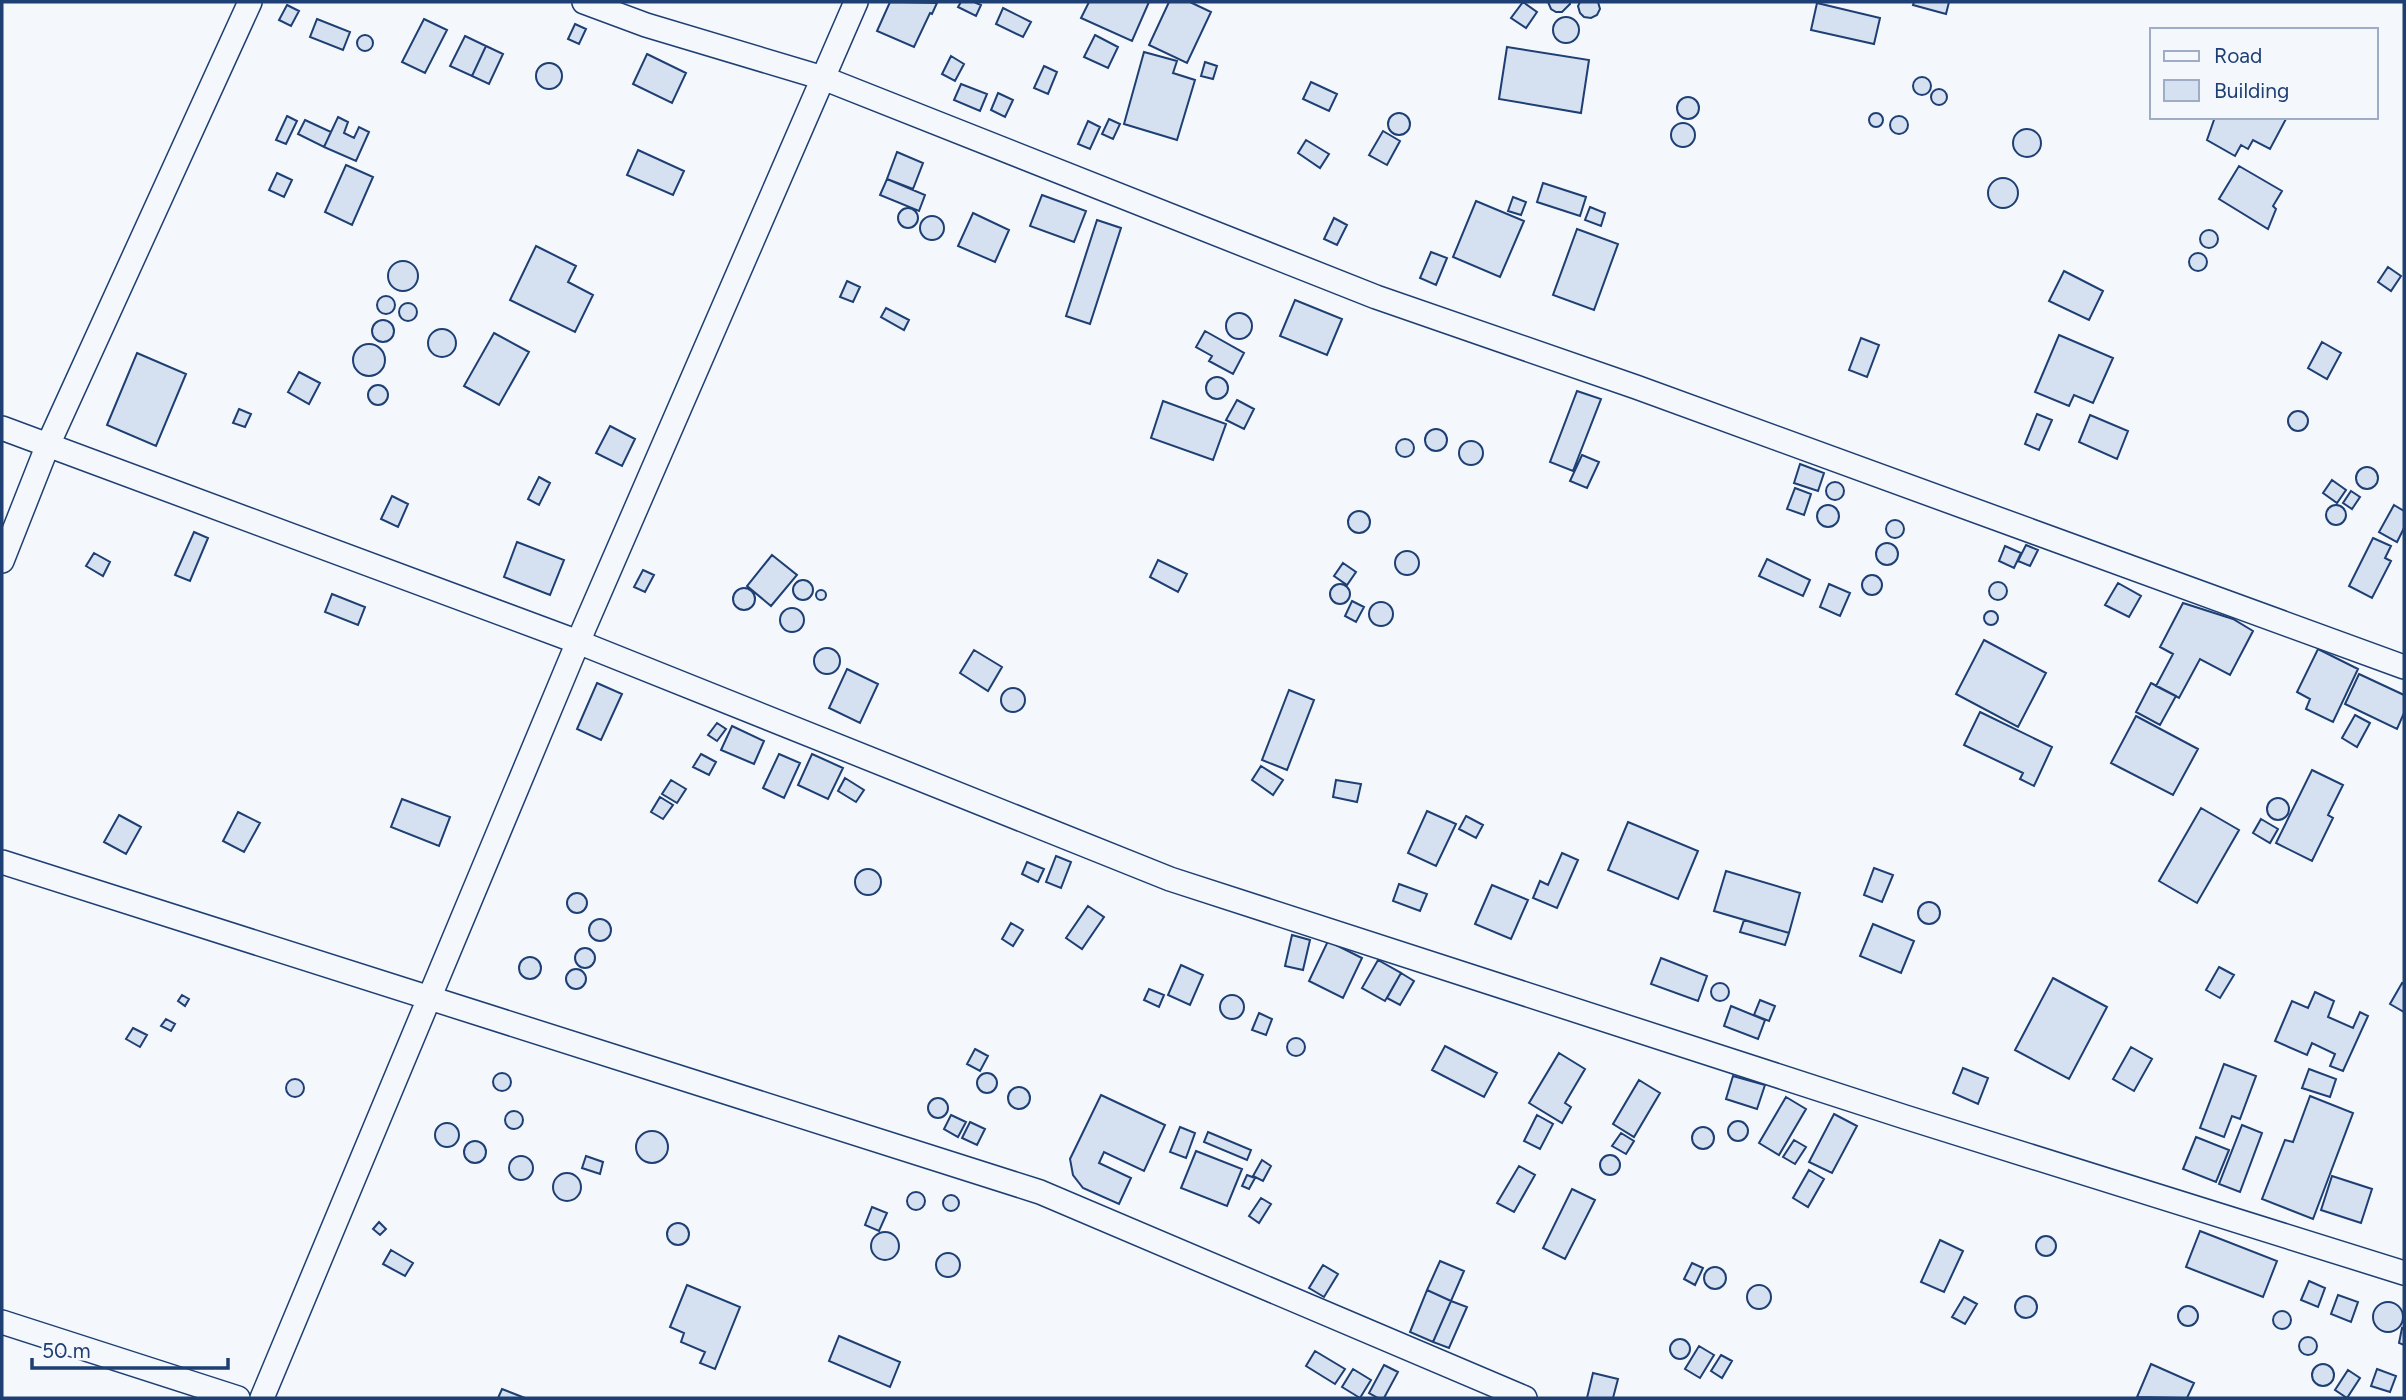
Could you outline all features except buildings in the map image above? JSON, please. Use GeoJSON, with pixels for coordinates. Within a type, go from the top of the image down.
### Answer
{"type":"FeatureCollection","features":[{"type":"Feature","properties":{"kind":"street"},"geometry":{"type":"LineString","coordinates":[[2,561],[47,447],[250,2]]}},
{"type":"Feature","properties":{"kind":"street"},"geometry":{"type":"LineString","coordinates":[[584,2],[646,25],[823,78],[1376,297],[1636,387],[2404,667]]}},
{"type":"Feature","properties":{"kind":"street"},"geometry":{"type":"LineString","coordinates":[[262,1398],[579,642],[856,2]]}},
{"type":"Feature","properties":{"kind":"street"},"geometry":{"type":"LineString","coordinates":[[2,428],[47,447],[579,642],[1170,879],[1905,1117],[2404,1273]]}},
{"type":"Feature","properties":{"kind":"street"},"geometry":{"type":"LineString","coordinates":[[2,862],[1040,1192],[1525,1398]]}},
{"type":"Feature","properties":{"kind":"street"},"geometry":{"type":"LineString","coordinates":[[2,1322],[238,1398]]}}]}
